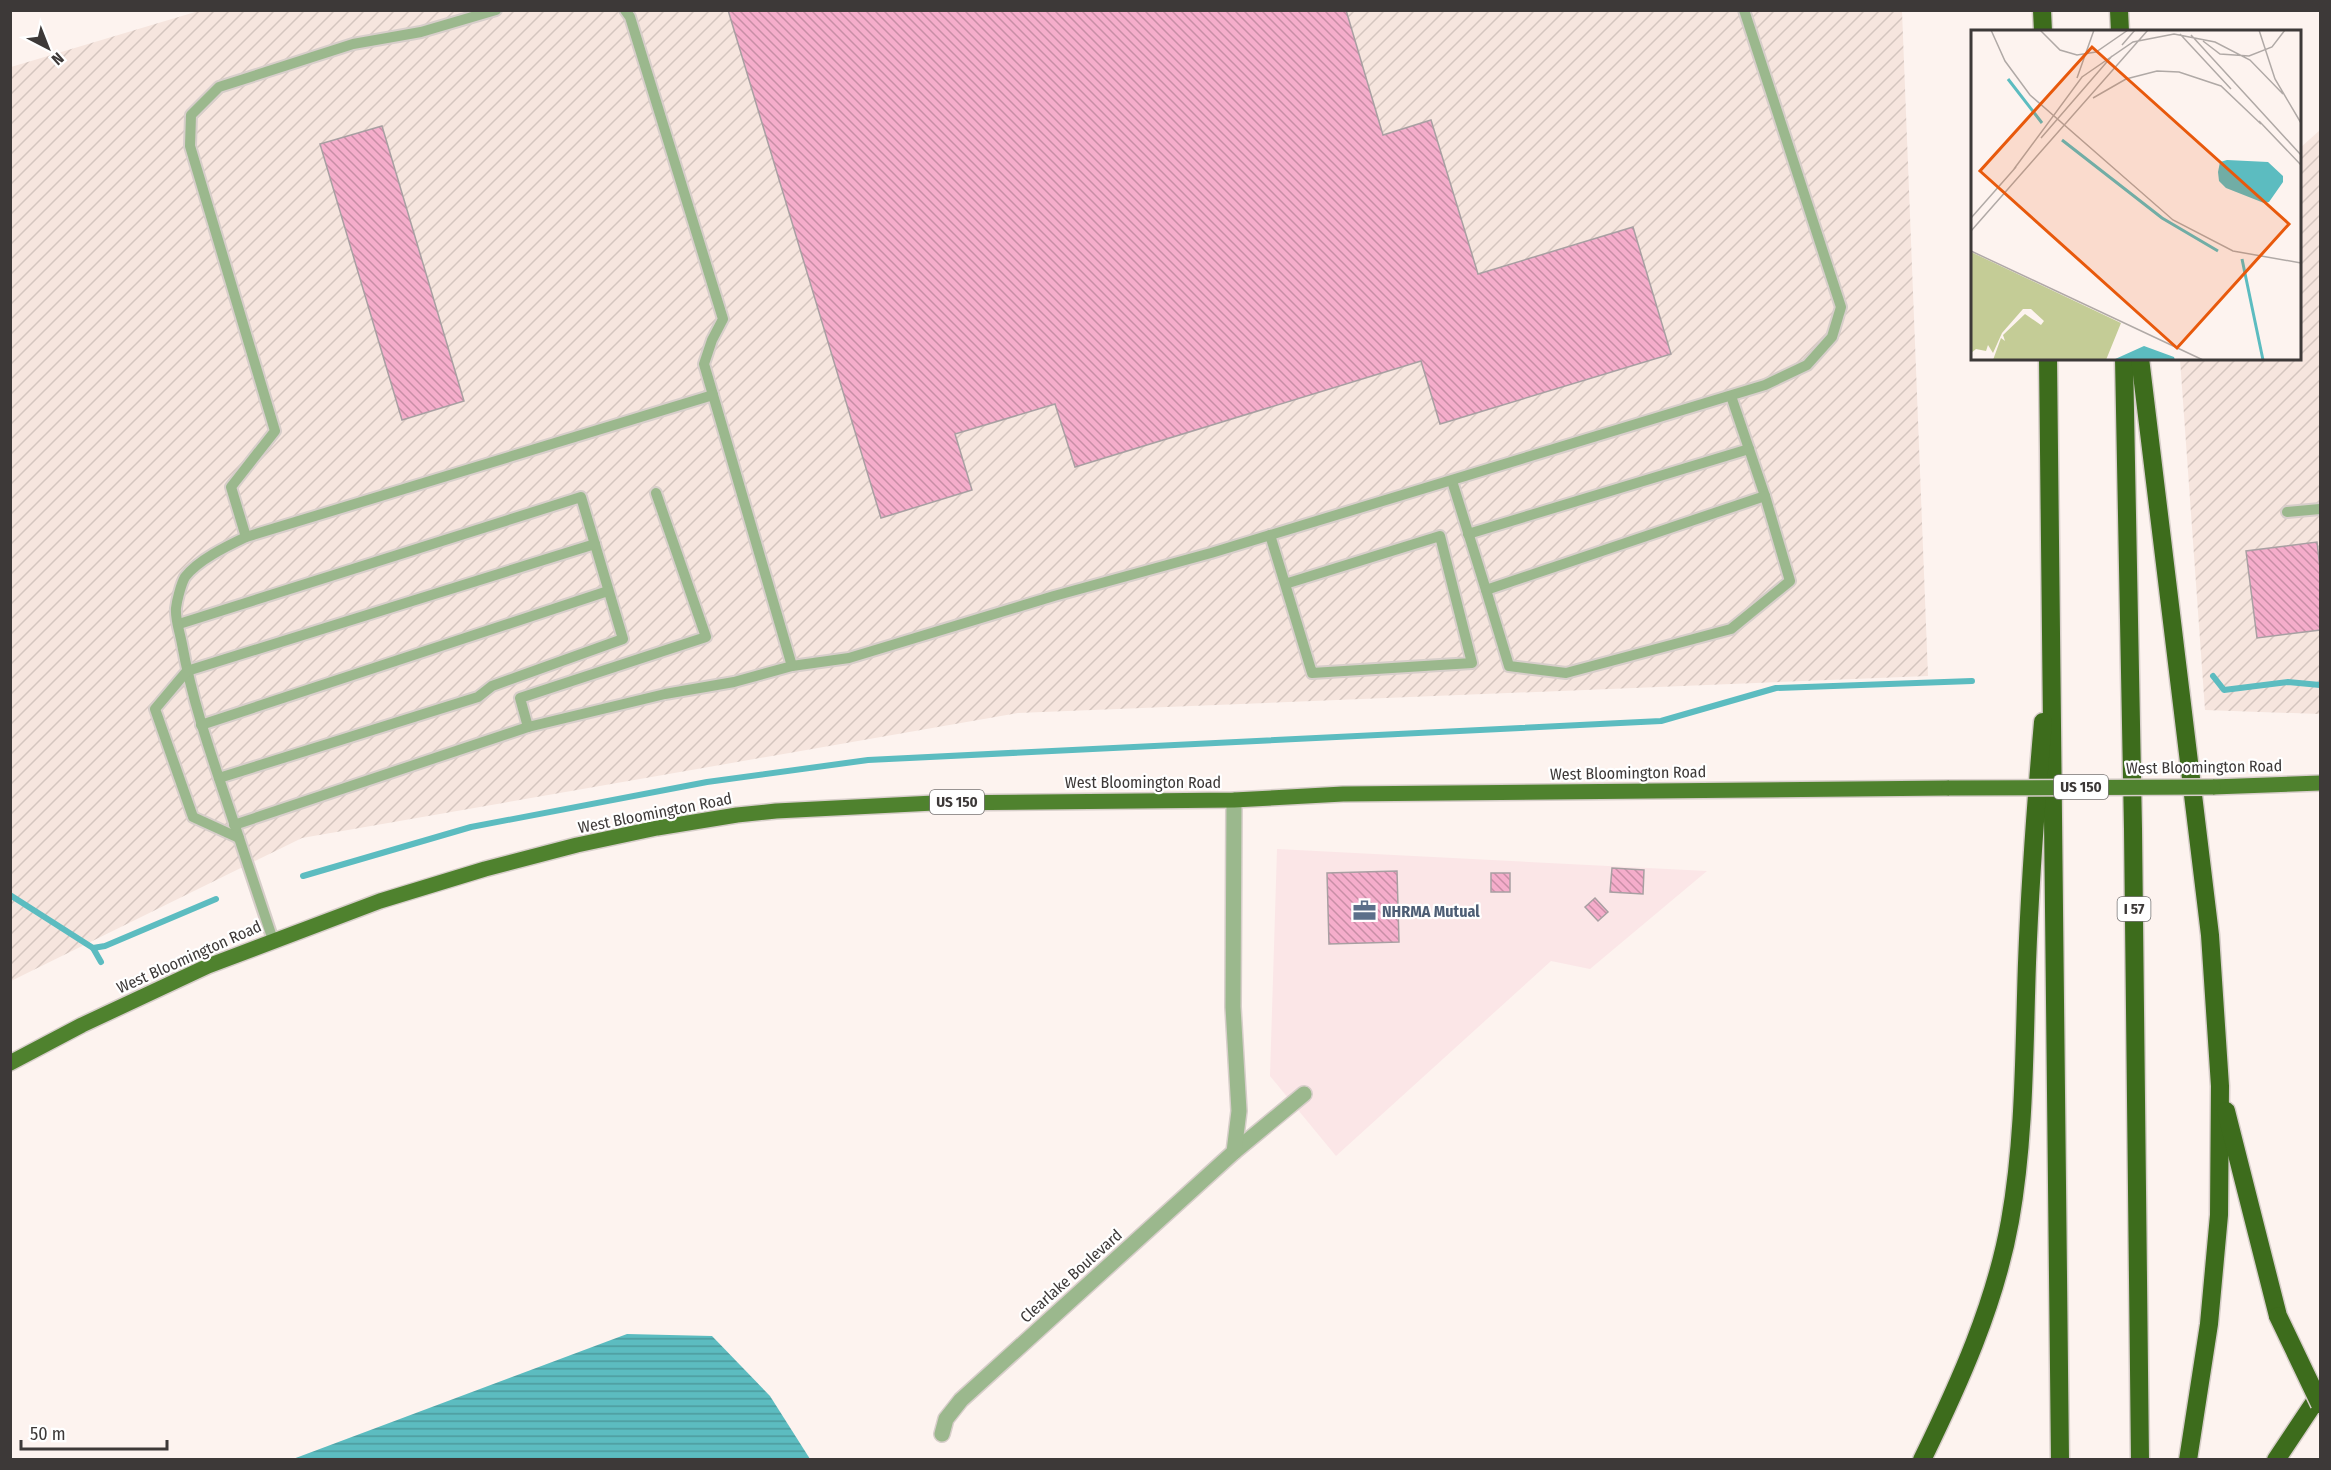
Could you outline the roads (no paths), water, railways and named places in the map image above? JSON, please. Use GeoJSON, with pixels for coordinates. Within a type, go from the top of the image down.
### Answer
{"type":"FeatureCollection","features":[{"type":"Feature","properties":{"kind":"highway"},"geometry":{"type":"LineString","coordinates":[[2042,10],[2043,30]]}},
{"type":"Feature","properties":{"kind":"highway"},"geometry":{"type":"LineString","coordinates":[[2119,10],[2120,30]]}},
{"type":"Feature","properties":{"kind":"highway"},"geometry":{"type":"LineString","coordinates":[[2048,360],[2060,1460]]}},
{"type":"Feature","properties":{"kind":"highway","name":"I 57"},"geometry":{"type":"LineString","coordinates":[[2124,360],[2133,817],[2140,1460]]}},
{"type":"Feature","properties":{"kind":"highway"},"geometry":{"type":"LineString","coordinates":[[2140,360],[2210,934],[2220,1086],[2219,1215],[2209,1324],[2188,1460]]}},
{"type":"Feature","properties":{"kind":"highway"},"geometry":{"type":"LineString","coordinates":[[1922,1460],[1962,1375],[1997,1277],[2010,1222],[2018,1149],[2030,885],[2052,598]]}},
{"type":"Feature","properties":{"kind":"highway"},"geometry":{"type":"LineString","coordinates":[[2220,1086],[2278,1316],[2320,1404]]}},
{"type":"Feature","properties":{"kind":"highway"},"geometry":{"type":"LineString","coordinates":[[2276,1460],[2320,1394]]}},
{"type":"Feature","properties":{"kind":"main road","name":"West Bloomington Road"},"geometry":{"type":"LineString","coordinates":[[10,1063],[144,994],[273,940],[380,901],[485,869],[657,828],[737,815],[934,803],[1234,800],[1343,794],[2213,787],[2320,783]]}},
{"type":"Feature","properties":{"kind":"street"},"geometry":{"type":"LineString","coordinates":[[1234,800],[1233,1007],[1239,1110],[1234,1152]]}},
{"type":"Feature","properties":{"kind":"street","name":"Clearlake Boulevard"},"geometry":{"type":"LineString","coordinates":[[942,1434],[946,1419],[962,1400],[1234,1152],[1304,1094]]}},
{"type":"Feature","properties":{"kind":"lane"},"geometry":{"type":"LineString","coordinates":[[246,537],[231,487],[275,431],[190,146],[190,115],[219,87],[353,44],[421,32],[496,10]]}},
{"type":"Feature","properties":{"kind":"lane"},"geometry":{"type":"LineString","coordinates":[[626,10],[723,319],[712,340],[704,364],[792,666]]}},
{"type":"Feature","properties":{"kind":"lane"},"geometry":{"type":"LineString","coordinates":[[234,825],[528,727],[665,694],[734,682],[792,666],[849,658],[1054,596],[1270,535],[1731,396],[1765,385],[1807,365],[1832,337],[1841,308],[1744,10]]}},
{"type":"Feature","properties":{"kind":"lane"},"geometry":{"type":"LineString","coordinates":[[273,940],[201,725],[187,671],[176,609],[184,578],[214,554],[246,537],[713,394]]}},
{"type":"Feature","properties":{"kind":"lane"},"geometry":{"type":"LineString","coordinates":[[1452,481],[1509,666],[1566,673],[1731,629],[1790,581],[1731,396]]}},
{"type":"Feature","properties":{"kind":"lane"},"geometry":{"type":"LineString","coordinates":[[1468,534],[1749,449]]}},
{"type":"Feature","properties":{"kind":"lane"},"geometry":{"type":"LineString","coordinates":[[528,727],[520,698],[706,637],[656,493]]}},
{"type":"Feature","properties":{"kind":"lane"},"geometry":{"type":"LineString","coordinates":[[1486,590],[1764,496]]}},
{"type":"Feature","properties":{"kind":"lane"},"geometry":{"type":"LineString","coordinates":[[178,624],[581,497],[622,639],[492,686],[478,697],[219,778]]}},
{"type":"Feature","properties":{"kind":"lane"},"geometry":{"type":"LineString","coordinates":[[2287,512],[2320,509]]}},
{"type":"Feature","properties":{"kind":"lane"},"geometry":{"type":"LineString","coordinates":[[1270,535],[1312,673],[1472,663],[1440,536],[1285,584]]}},
{"type":"Feature","properties":{"kind":"lane"},"geometry":{"type":"LineString","coordinates":[[239,838],[193,817],[155,709],[187,671],[594,544]]}},
{"type":"Feature","properties":{"kind":"lane"},"geometry":{"type":"LineString","coordinates":[[201,725],[608,591]]}},
{"type":"Feature","properties":{"kind":"water"},"geometry":{"type":"Polygon","coordinates":[[[627,1334],[712,1336],[770,1396],[810,1459],[293,1459],[627,1334]]]}},
{"type":"Feature","properties":{"kind":"waterway"},"geometry":{"type":"LineString","coordinates":[[2213,676],[2224,690],[2288,682],[2320,685]]}},
{"type":"Feature","properties":{"kind":"waterway"},"geometry":{"type":"LineString","coordinates":[[303,876],[471,827],[707,782],[868,760],[1661,721],[1776,688],[1972,681]]}},
{"type":"Feature","properties":{"kind":"waterway"},"geometry":{"type":"LineString","coordinates":[[10,895],[93,948],[101,962]]}},
{"type":"Feature","properties":{"kind":"waterway"},"geometry":{"type":"LineString","coordinates":[[93,948],[105,946],[216,899]]}},
{"type":"Feature","properties":{"kind":"place","name":"NHRMA Mutual"},"geometry":{"type":"Point","coordinates":[1364,911]}}]}
